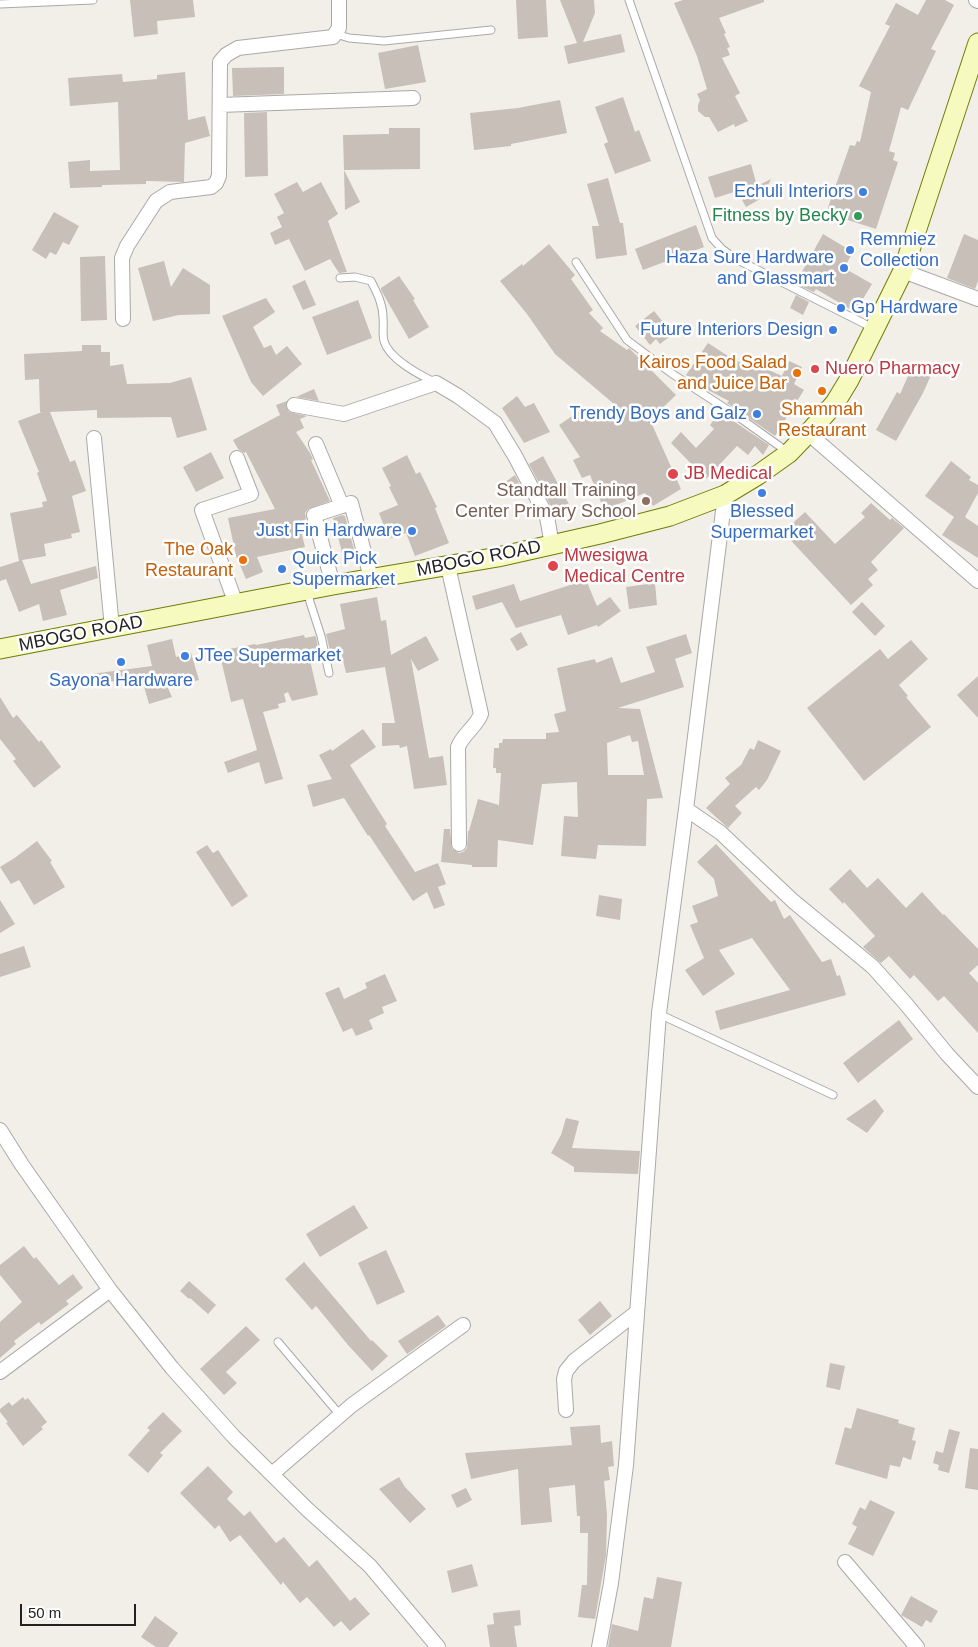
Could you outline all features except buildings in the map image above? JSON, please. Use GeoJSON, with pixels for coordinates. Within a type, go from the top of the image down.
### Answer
{"type":"FeatureCollection","features":[{"type":"Feature","properties":{"kind":"main road","name":"MBOGO ROAD"},"geometry":{"type":"LineString","coordinates":[[1,644],[112,628],[371,578],[498,557],[552,545],[670,516],[725,495],[758,475],[789,453],[835,403],[849,380],[902,271],[978,46]]}},
{"type":"Feature","properties":{"kind":"street"},"geometry":{"type":"LineString","coordinates":[[124,319],[122,258],[127,246],[156,201],[170,192],[211,187],[216,183],[219,176],[220,62],[226,55],[238,48],[329,39],[336,34],[339,28],[339,0]]}},
{"type":"Feature","properties":{"kind":"street"},"geometry":{"type":"LineString","coordinates":[[220,105],[412,98]]}},
{"type":"Feature","properties":{"kind":"street"},"geometry":{"type":"LineString","coordinates":[[902,271],[978,300]]}},
{"type":"Feature","properties":{"kind":"street"},"geometry":{"type":"LineString","coordinates":[[294,404],[344,414],[436,383],[495,422],[547,517],[552,545]]}},
{"type":"Feature","properties":{"kind":"street"},"geometry":{"type":"LineString","coordinates":[[808,433],[978,581]]}},
{"type":"Feature","properties":{"kind":"street"},"geometry":{"type":"LineString","coordinates":[[94,438],[112,628]]}},
{"type":"Feature","properties":{"kind":"street"},"geometry":{"type":"LineString","coordinates":[[316,444],[342,506]]}},
{"type":"Feature","properties":{"kind":"street"},"geometry":{"type":"LineString","coordinates":[[236,604],[202,510],[251,494],[237,458]]}},
{"type":"Feature","properties":{"kind":"street"},"geometry":{"type":"LineString","coordinates":[[599,1647],[611,1583],[626,1465],[658,1014],[686,809],[725,495]]}},
{"type":"Feature","properties":{"kind":"street"},"geometry":{"type":"LineString","coordinates":[[333,585],[314,515],[351,503],[371,578]]}},
{"type":"Feature","properties":{"kind":"street"},"geometry":{"type":"LineString","coordinates":[[448,566],[481,714],[461,740],[458,747],[459,844]]}},
{"type":"Feature","properties":{"kind":"street"},"geometry":{"type":"LineString","coordinates":[[686,809],[720,832],[793,901],[873,968],[978,1087]]}},
{"type":"Feature","properties":{"kind":"street"},"geometry":{"type":"LineString","coordinates":[[0,1130],[22,1165],[110,1290],[172,1368],[234,1437],[370,1566],[438,1647]]}},
{"type":"Feature","properties":{"kind":"street"},"geometry":{"type":"LineString","coordinates":[[0,1372],[110,1290]]}},
{"type":"Feature","properties":{"kind":"street"},"geometry":{"type":"LineString","coordinates":[[566,1410],[564,1379],[570,1366],[637,1312]]}},
{"type":"Feature","properties":{"kind":"street"},"geometry":{"type":"LineString","coordinates":[[272,1474],[352,1405],[463,1325]]}},
{"type":"Feature","properties":{"kind":"street"},"geometry":{"type":"LineString","coordinates":[[846,1562],[916,1647]]}},
{"type":"Feature","properties":{"kind":"lane"},"geometry":{"type":"LineString","coordinates":[[0,4],[93,0]]}},
{"type":"Feature","properties":{"kind":"lane"},"geometry":{"type":"LineString","coordinates":[[629,0],[712,238],[722,249],[736,258],[874,329]]}},
{"type":"Feature","properties":{"kind":"lane"},"geometry":{"type":"LineString","coordinates":[[336,34],[349,38],[384,41],[491,30]]}},
{"type":"Feature","properties":{"kind":"lane"},"geometry":{"type":"LineString","coordinates":[[576,262],[626,340],[789,453]]}},
{"type":"Feature","properties":{"kind":"lane"},"geometry":{"type":"LineString","coordinates":[[340,278],[355,277],[371,281],[380,298],[384,341],[394,356],[417,373],[436,383]]}},
{"type":"Feature","properties":{"kind":"lane"},"geometry":{"type":"LineString","coordinates":[[308,590],[329,673]]}},
{"type":"Feature","properties":{"kind":"lane"},"geometry":{"type":"LineString","coordinates":[[658,1014],[833,1095]]}},
{"type":"Feature","properties":{"kind":"lane"},"geometry":{"type":"LineString","coordinates":[[278,1342],[340,1415]]}},
{"type":"Feature","properties":{"kind":"place","name":"Echuli Interiors"},"geometry":{"type":"Point","coordinates":[863,192]}},
{"type":"Feature","properties":{"kind":"place","name":"Fitness by Becky"},"geometry":{"type":"Point","coordinates":[858,216]}},
{"type":"Feature","properties":{"kind":"place","name":"Remmiez Collection"},"geometry":{"type":"Point","coordinates":[850,250]}},
{"type":"Feature","properties":{"kind":"place","name":"Haza Sure Hardware and Glassmart"},"geometry":{"type":"Point","coordinates":[844,268]}},
{"type":"Feature","properties":{"kind":"place","name":"Gp Hardware"},"geometry":{"type":"Point","coordinates":[841,308]}},
{"type":"Feature","properties":{"kind":"place","name":"Future Interiors Design"},"geometry":{"type":"Point","coordinates":[833,330]}},
{"type":"Feature","properties":{"kind":"place","name":"Nuero Pharmacy"},"geometry":{"type":"Point","coordinates":[815,369]}},
{"type":"Feature","properties":{"kind":"place","name":"Kairos Food Salad and Juice Bar"},"geometry":{"type":"Point","coordinates":[797,373]}},
{"type":"Feature","properties":{"kind":"place","name":"Shammah Restaurant"},"geometry":{"type":"Point","coordinates":[822,391]}},
{"type":"Feature","properties":{"kind":"place","name":"Trendy Boys and Galz"},"geometry":{"type":"Point","coordinates":[757,414]}},
{"type":"Feature","properties":{"kind":"place","name":"JB Medical"},"geometry":{"type":"Point","coordinates":[673,474]}},
{"type":"Feature","properties":{"kind":"place","name":"Blessed Supermarket"},"geometry":{"type":"Point","coordinates":[762,493]}},
{"type":"Feature","properties":{"kind":"place","name":"Standtall Training Center Primary School"},"geometry":{"type":"Point","coordinates":[646,501]}},
{"type":"Feature","properties":{"kind":"place","name":"Just Fin Hardware"},"geometry":{"type":"Point","coordinates":[412,531]}},
{"type":"Feature","properties":{"kind":"place","name":"The Oak Restaurant"},"geometry":{"type":"Point","coordinates":[243,560]}},
{"type":"Feature","properties":{"kind":"place","name":"Mwesigwa Medical Centre"},"geometry":{"type":"Point","coordinates":[553,566]}},
{"type":"Feature","properties":{"kind":"place","name":"Quick Pick Supermarket"},"geometry":{"type":"Point","coordinates":[282,569]}},
{"type":"Feature","properties":{"kind":"place","name":"JTee Supermarket"},"geometry":{"type":"Point","coordinates":[185,656]}},
{"type":"Feature","properties":{"kind":"place","name":"Sayona Hardware"},"geometry":{"type":"Point","coordinates":[121,662]}}]}
